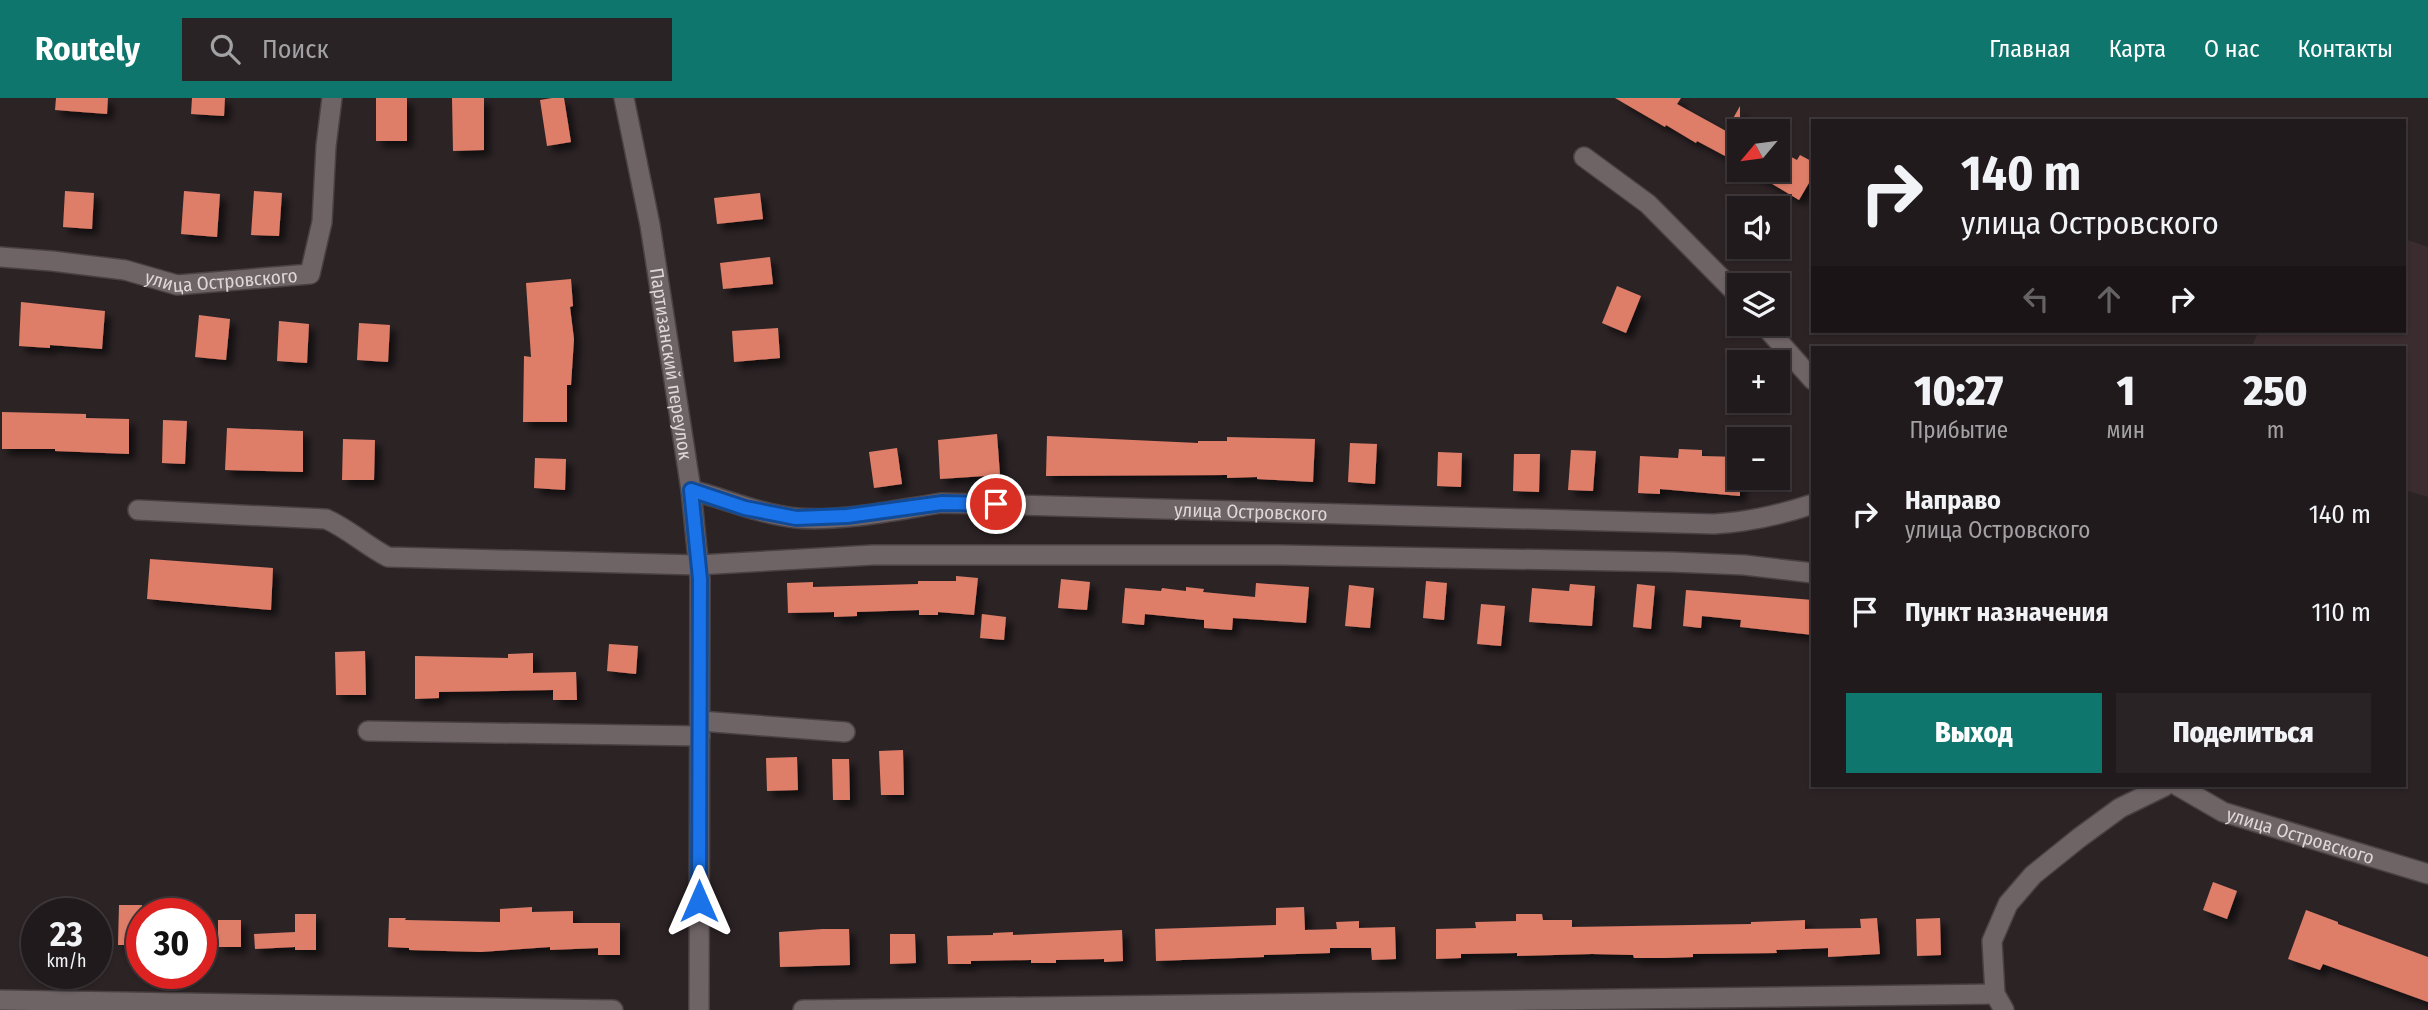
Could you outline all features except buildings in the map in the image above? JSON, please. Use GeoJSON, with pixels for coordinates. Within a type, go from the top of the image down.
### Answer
{"type":"FeatureCollection","features":[{"type":"Feature","properties":{"kind":"street","name":"улица Островского"},"geometry":{"type":"LineString","coordinates":[[0,257],[125,270],[177,285],[310,274],[322,222],[326,146],[332,98]]}},
{"type":"Feature","properties":{"kind":"street","name":"Партизанский переулок"},"geometry":{"type":"LineString","coordinates":[[624,98],[650,225],[691,490],[698,565],[699,1010]]}},
{"type":"Feature","properties":{"kind":"street"},"geometry":{"type":"LineString","coordinates":[[1584,157],[1647,204],[1727,284]]}},
{"type":"Feature","properties":{"kind":"street"},"geometry":{"type":"LineString","coordinates":[[1774,336],[1811,378]]}},
{"type":"Feature","properties":{"kind":"street","name":"улица Островского"},"geometry":{"type":"LineString","coordinates":[[691,490],[745,508],[796,518],[847,516],[942,503],[1714,524],[1751,522],[1811,505]]}},
{"type":"Feature","properties":{"kind":"street"},"geometry":{"type":"LineString","coordinates":[[138,510],[326,519],[339,524],[369,548],[388,557],[698,565],[873,555],[1261,554],[1744,565],[1811,573]]}},
{"type":"Feature","properties":{"kind":"street"},"geometry":{"type":"LineString","coordinates":[[368,731],[700,728],[845,732]]}},
{"type":"Feature","properties":{"kind":"street"},"geometry":{"type":"LineString","coordinates":[[803,1010],[2000,1002],[1992,942],[2008,904],[2033,875],[2078,838],[2120,808],[2163,787]]}},
{"type":"Feature","properties":{"kind":"street","name":"улица Островского"},"geometry":{"type":"LineString","coordinates":[[2180,787],[2223,811],[2428,874]]}},
{"type":"Feature","properties":{"kind":"street"},"geometry":{"type":"LineString","coordinates":[[0,1000],[613,1010]]}},
{"type":"Feature","properties":{"kind":"shaded area"},"geometry":{"type":"Polygon","coordinates":[[[2406,239],[2428,247],[2428,497],[2406,490],[2406,346],[2252,346],[2258,333],[2406,333],[2406,239]]]}},
{"type":"Feature","properties":{"kind":"route"},"geometry":{"type":"LineString","coordinates":[[699,901],[700,579],[691,490],[745,508],[796,518],[847,516],[942,503],[996,504]]}}]}
